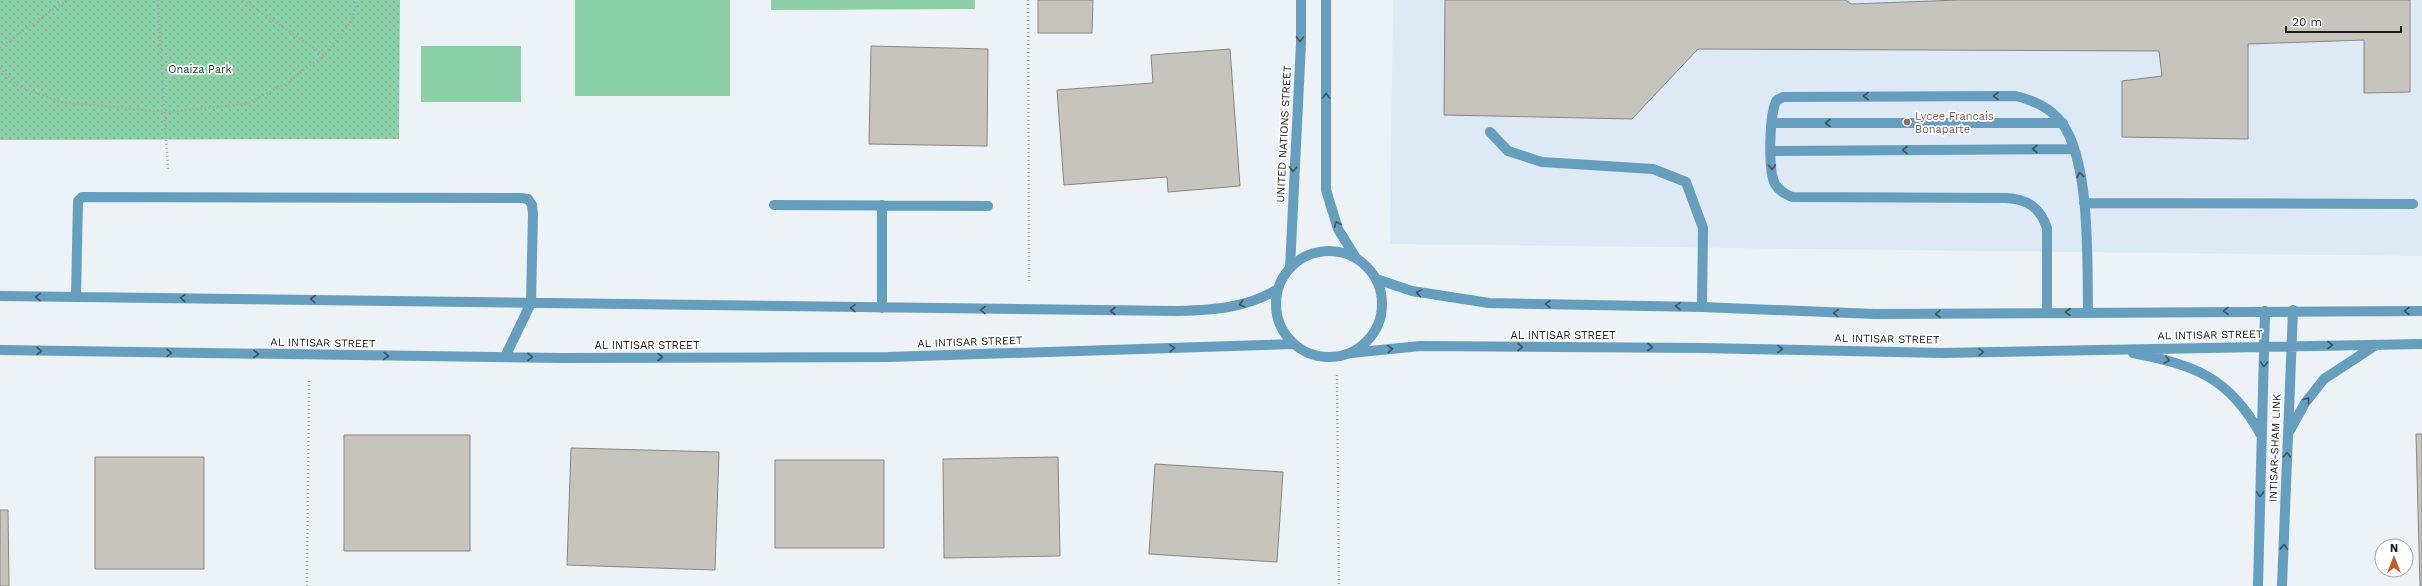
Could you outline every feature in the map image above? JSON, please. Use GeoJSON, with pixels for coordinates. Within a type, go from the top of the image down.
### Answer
{"type":"FeatureCollection","features":[{"type":"Feature","properties":{"kind":"street","name":"UNITED NATIONS STREET"},"geometry":{"type":"LineString","coordinates":[[1290,268],[1301,43],[1301,0]]}},
{"type":"Feature","properties":{"kind":"street"},"geometry":{"type":"LineString","coordinates":[[1326,0],[1326,190],[1338,229],[1356,258],[1376,279],[1382,295],[1382,312],[1376,329],[1366,342],[1351,353],[1337,356],[1321,356],[1306,352],[1294,344],[1284,332],[1278,319],[1276,304],[1278,289],[1290,268],[1301,259],[1314,253],[1328,251],[1356,258]]}},
{"type":"Feature","properties":{"kind":"street"},"geometry":{"type":"LineString","coordinates":[[2047,312],[2047,228],[2044,219],[2032,205],[2024,200],[2006,198],[1792,197],[1782,192],[1775,184],[1772,172],[1772,124],[1774,105],[1783,97],[2016,96],[2038,102],[2062,124],[2074,149],[2084,203],[2088,312]]}},
{"type":"Feature","properties":{"kind":"street"},"geometry":{"type":"LineString","coordinates":[[1772,124],[2062,124]]}},
{"type":"Feature","properties":{"kind":"street"},"geometry":{"type":"LineString","coordinates":[[1490,132],[1508,151],[1542,162],[1653,169],[1686,182],[1703,228],[1702,307]]}},
{"type":"Feature","properties":{"kind":"street"},"geometry":{"type":"LineString","coordinates":[[1772,151],[2074,149]]}},
{"type":"Feature","properties":{"kind":"street"},"geometry":{"type":"LineString","coordinates":[[76,297],[80,198],[86,196],[168,198],[512,198],[528,200],[532,205],[533,214],[531,303],[505,357]]}},
{"type":"Feature","properties":{"kind":"street"},"geometry":{"type":"LineString","coordinates":[[2084,203],[2413,204]]}},
{"type":"Feature","properties":{"kind":"street"},"geometry":{"type":"LineString","coordinates":[[774,205],[988,206]]}},
{"type":"Feature","properties":{"kind":"street"},"geometry":{"type":"LineString","coordinates":[[882,205],[882,308]]}},
{"type":"Feature","properties":{"kind":"street"},"geometry":{"type":"LineString","coordinates":[[1376,279],[1412,291],[1489,303],[1702,307],[1874,314],[2293,310],[2422,311]]}},
{"type":"Feature","properties":{"kind":"street"},"geometry":{"type":"LineString","coordinates":[[0,296],[1029,311],[1218,310],[1244,304],[1278,289]]}},
{"type":"Feature","properties":{"kind":"street","name":"INTISAR-SHAM LINK"},"geometry":{"type":"LineString","coordinates":[[2282,586],[2293,310]]}},
{"type":"Feature","properties":{"kind":"street","name":"INTISAR-SHAM LINK"},"geometry":{"type":"LineString","coordinates":[[2258,586],[2265,311]]}},
{"type":"Feature","properties":{"kind":"street","name":"AL INTISAR STREET"},"geometry":{"type":"LineString","coordinates":[[0,350],[505,357],[888,356],[1294,344]]}},
{"type":"Feature","properties":{"kind":"street","name":"AL INTISAR STREET"},"geometry":{"type":"LineString","coordinates":[[1351,353],[1420,346],[1702,348],[1942,353],[2264,345],[2422,344]]}},
{"type":"Feature","properties":{"kind":"street"},"geometry":{"type":"LineString","coordinates":[[2288,434],[2304,402],[2324,379],[2376,345]]}},
{"type":"Feature","properties":{"kind":"street"},"geometry":{"type":"LineString","coordinates":[[2115,349],[2170,360],[2208,374],[2237,399],[2249,413],[2262,437]]}},
{"type":"Feature","properties":{"kind":"path"},"geometry":{"type":"LineString","coordinates":[[0,47],[67,0]]}},
{"type":"Feature","properties":{"kind":"path"},"geometry":{"type":"LineString","coordinates":[[158,0],[166,112],[168,198]]}},
{"type":"Feature","properties":{"kind":"path"},"geometry":{"type":"LineString","coordinates":[[243,0],[324,55]]}},
{"type":"Feature","properties":{"kind":"path"},"geometry":{"type":"LineString","coordinates":[[0,68],[18,86],[60,102],[166,112],[246,104],[285,84],[324,55],[352,21],[357,0]]}},
{"type":"Feature","properties":{"kind":"path"},"geometry":{"type":"LineString","coordinates":[[1028,0],[1029,311]]}},
{"type":"Feature","properties":{"kind":"path"},"geometry":{"type":"LineString","coordinates":[[307,586],[309,355]]}},
{"type":"Feature","properties":{"kind":"path"},"geometry":{"type":"LineString","coordinates":[[1337,356],[1339,586]]}},
{"type":"Feature","properties":{"kind":"shaded area","name":"Lycee Francais Bonaparte"},"geometry":{"type":"Polygon","coordinates":[[[1393,0],[2422,0],[2422,256],[1390,244],[1393,0]]]}},
{"type":"Feature","properties":{"kind":"green space","name":"Onaiza Park"},"geometry":{"type":"Polygon","coordinates":[[[0,0],[400,0],[399,139],[0,140],[0,0]]]}},
{"type":"Feature","properties":{"kind":"green space"},"geometry":{"type":"Polygon","coordinates":[[[575,0],[730,0],[730,96],[575,96],[575,0]]]}},
{"type":"Feature","properties":{"kind":"green space"},"geometry":{"type":"Polygon","coordinates":[[[771,0],[975,0],[975,9],[771,10],[771,0]]]}},
{"type":"Feature","properties":{"kind":"green space"},"geometry":{"type":"Polygon","coordinates":[[[421,46],[521,46],[521,102],[421,102],[421,46]]]}},
{"type":"Feature","properties":{"kind":"building"},"geometry":{"type":"Polygon","coordinates":[[[1038,0],[1093,0],[1092,33],[1038,33],[1038,0]]]}},
{"type":"Feature","properties":{"kind":"building"},"geometry":{"type":"Polygon","coordinates":[[[1445,0],[1846,0],[1851,4],[1959,0],[2410,0],[2410,92],[2364,93],[2364,40],[2248,44],[2248,139],[2122,137],[2122,81],[2162,76],[2159,51],[1698,49],[1632,119],[1444,115],[1445,0]]]}},
{"type":"Feature","properties":{"kind":"building"},"geometry":{"type":"Polygon","coordinates":[[[871,46],[988,49],[987,146],[869,144],[871,46]]]}},
{"type":"Feature","properties":{"kind":"building"},"geometry":{"type":"Polygon","coordinates":[[[1230,49],[1240,186],[1168,192],[1167,177],[1064,185],[1057,90],[1153,83],[1151,55],[1230,49]]]}},
{"type":"Feature","properties":{"kind":"building"},"geometry":{"type":"Polygon","coordinates":[[[2416,434],[2422,434],[2422,586],[2420,586],[2416,434]]]}},
{"type":"Feature","properties":{"kind":"building"},"geometry":{"type":"Polygon","coordinates":[[[344,435],[470,435],[470,551],[344,551],[344,435]]]}},
{"type":"Feature","properties":{"kind":"building"},"geometry":{"type":"Polygon","coordinates":[[[571,448],[719,452],[715,570],[567,565],[571,448]]]}},
{"type":"Feature","properties":{"kind":"building"},"geometry":{"type":"Polygon","coordinates":[[[95,457],[204,457],[204,569],[95,569],[95,457]]]}},
{"type":"Feature","properties":{"kind":"building"},"geometry":{"type":"Polygon","coordinates":[[[1058,457],[1060,556],[944,558],[943,459],[1058,457]]]}},
{"type":"Feature","properties":{"kind":"building"},"geometry":{"type":"Polygon","coordinates":[[[775,460],[884,460],[884,548],[775,548],[775,460]]]}},
{"type":"Feature","properties":{"kind":"building"},"geometry":{"type":"Polygon","coordinates":[[[1155,464],[1283,472],[1277,562],[1149,554],[1155,464]]]}},
{"type":"Feature","properties":{"kind":"building"},"geometry":{"type":"Polygon","coordinates":[[[0,510],[8,510],[9,586],[0,586],[0,510]]]}},
{"type":"Feature","properties":{"kind":"place","name":"Lycee Francais Bonaparte"},"geometry":{"type":"Point","coordinates":[1907,122]}}]}
